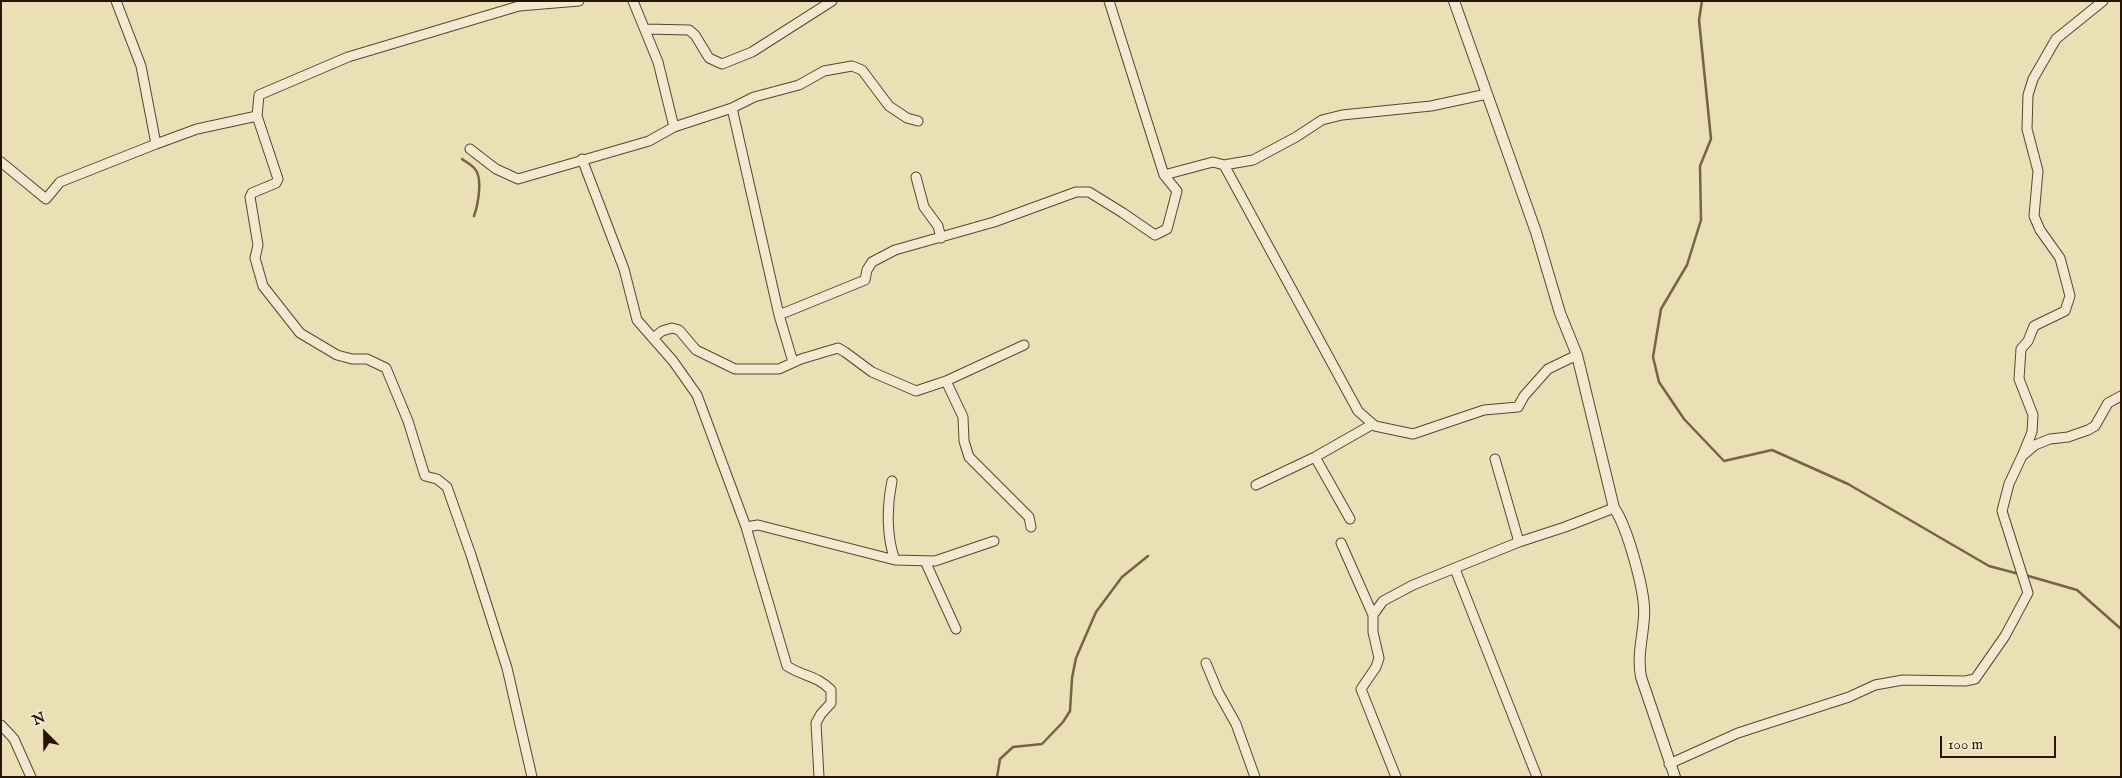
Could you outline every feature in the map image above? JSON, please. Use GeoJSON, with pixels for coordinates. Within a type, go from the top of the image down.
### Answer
{"type":"FeatureCollection","features":[{"type":"Feature","properties":{"kind":"street"},"geometry":{"type":"LineString","coordinates":[[116,1],[141,66],[156,144]]}},
{"type":"Feature","properties":{"kind":"street"},"geometry":{"type":"LineString","coordinates":[[532,777],[507,668],[447,486],[437,479],[425,476],[408,421],[386,368],[367,359],[352,359],[337,355],[300,332],[263,286],[255,258],[258,245],[250,197],[252,193],[276,184],[278,179],[257,116],[259,95],[348,57],[519,6],[579,1]]}},
{"type":"Feature","properties":{"kind":"street"},"geometry":{"type":"LineString","coordinates":[[633,1],[658,62],[674,127]]}},
{"type":"Feature","properties":{"kind":"street"},"geometry":{"type":"LineString","coordinates":[[646,29],[688,30],[695,34],[709,58],[722,64],[752,52],[832,1]]}},
{"type":"Feature","properties":{"kind":"street"},"geometry":{"type":"LineString","coordinates":[[779,316],[865,280],[867,270],[872,262],[895,250],[1022,213],[1076,192],[1089,192],[1155,235],[1167,229],[1177,191],[1164,175],[1109,1]]}},
{"type":"Feature","properties":{"kind":"street"},"geometry":{"type":"LineString","coordinates":[[1454,1],[1536,232],[1560,313],[1577,355],[1614,508],[1623,526],[1642,594],[1644,614],[1638,661],[1641,677],[1675,777]]}},
{"type":"Feature","properties":{"kind":"street"},"geometry":{"type":"LineString","coordinates":[[1669,764],[1738,733],[1849,697],[1875,685],[1903,680],[1965,681],[1975,679],[2005,636],[2028,593],[2002,511],[2008,484],[2032,432],[2034,415],[2020,379],[2021,349],[2028,341],[2034,326],[2064,311],[2070,296],[2060,258],[2040,230],[2034,216],[2038,171],[2028,129],[2028,95],[2033,79],[2056,39],[2103,1]]}},
{"type":"Feature","properties":{"kind":"street"},"geometry":{"type":"LineString","coordinates":[[470,150],[496,169],[518,179],[649,141],[674,127],[732,108],[754,97],[799,85],[824,71],[852,66],[862,70],[889,106],[907,118],[918,122]]}},
{"type":"Feature","properties":{"kind":"street"},"geometry":{"type":"LineString","coordinates":[[1164,175],[1213,162],[1224,165],[1253,160],[1296,137],[1322,120],[1342,115],[1431,106],[1486,94]]}},
{"type":"Feature","properties":{"kind":"street"},"geometry":{"type":"LineString","coordinates":[[732,108],[779,316],[793,362]]}},
{"type":"Feature","properties":{"kind":"street"},"geometry":{"type":"LineString","coordinates":[[1,162],[46,199],[60,182],[156,144],[197,129],[257,116]]}},
{"type":"Feature","properties":{"kind":"street"},"geometry":{"type":"LineString","coordinates":[[582,159],[624,269],[637,320],[673,361],[697,395],[746,527],[787,666],[798,673],[821,680],[831,690],[831,703],[816,723],[819,777]]}},
{"type":"Feature","properties":{"kind":"street"},"geometry":{"type":"LineString","coordinates":[[1224,165],[1358,411],[1375,426],[1413,434],[1484,410],[1518,407],[1524,396],[1548,369],[1577,355]]}},
{"type":"Feature","properties":{"kind":"street"},"geometry":{"type":"LineString","coordinates":[[916,177],[924,207],[938,226],[940,238]]}},
{"type":"Feature","properties":{"kind":"street"},"geometry":{"type":"LineString","coordinates":[[653,338],[662,331],[672,328],[679,330],[696,350],[735,370],[780,369],[793,362],[838,348],[872,372],[916,391],[946,381],[1024,345]]}},
{"type":"Feature","properties":{"kind":"street"},"geometry":{"type":"LineString","coordinates":[[946,381],[963,417],[964,441],[969,458],[1029,517],[1032,527]]}},
{"type":"Feature","properties":{"kind":"street"},"geometry":{"type":"LineString","coordinates":[[2022,456],[2035,445],[2088,430],[2095,426],[2108,403],[2121,396]]}},
{"type":"Feature","properties":{"kind":"street"},"geometry":{"type":"LineString","coordinates":[[1256,485],[1315,457],[1373,424]]}},
{"type":"Feature","properties":{"kind":"street"},"geometry":{"type":"LineString","coordinates":[[1315,457],[1350,519]]}},
{"type":"Feature","properties":{"kind":"street"},"geometry":{"type":"LineString","coordinates":[[1494,459],[1519,542]]}},
{"type":"Feature","properties":{"kind":"street"},"geometry":{"type":"LineString","coordinates":[[892,481],[888,502],[891,550],[895,560]]}},
{"type":"Feature","properties":{"kind":"street"},"geometry":{"type":"LineString","coordinates":[[1373,615],[1382,601],[1413,585],[1519,542],[1614,508]]}},
{"type":"Feature","properties":{"kind":"street"},"geometry":{"type":"LineString","coordinates":[[746,527],[758,525],[895,560],[935,562],[994,541]]}},
{"type":"Feature","properties":{"kind":"street"},"geometry":{"type":"LineString","coordinates":[[1341,543],[1373,615],[1373,632],[1379,658],[1376,667],[1361,689],[1396,777]]}},
{"type":"Feature","properties":{"kind":"street"},"geometry":{"type":"LineString","coordinates":[[925,561],[956,628]]}},
{"type":"Feature","properties":{"kind":"street"},"geometry":{"type":"LineString","coordinates":[[1456,569],[1537,777]]}},
{"type":"Feature","properties":{"kind":"street"},"geometry":{"type":"LineString","coordinates":[[1206,663],[1218,692],[1236,724],[1255,777]]}},
{"type":"Feature","properties":{"kind":"street"},"geometry":{"type":"LineString","coordinates":[[1,725],[14,738],[31,777]]}},
{"type":"Feature","properties":{"kind":"waterway"},"geometry":{"type":"LineString","coordinates":[[1702,1],[1699,20],[1711,139],[1700,166],[1701,220],[1687,265],[1661,309],[1653,357],[1659,382],[1684,419],[1724,461],[1772,450],[1848,484],[1989,566],[2019,574]]}},
{"type":"Feature","properties":{"kind":"waterway"},"geometry":{"type":"LineString","coordinates":[[462,159],[475,169],[479,179],[478,199],[474,216]]}},
{"type":"Feature","properties":{"kind":"waterway"},"geometry":{"type":"LineString","coordinates":[[997,777],[1000,759],[1013,747],[1042,744],[1063,722],[1070,711],[1072,678],[1076,658],[1096,612],[1122,577],[1148,556]]}},
{"type":"Feature","properties":{"kind":"waterway"},"geometry":{"type":"LineString","coordinates":[[2025,575],[2077,590],[2121,629]]}}]}
